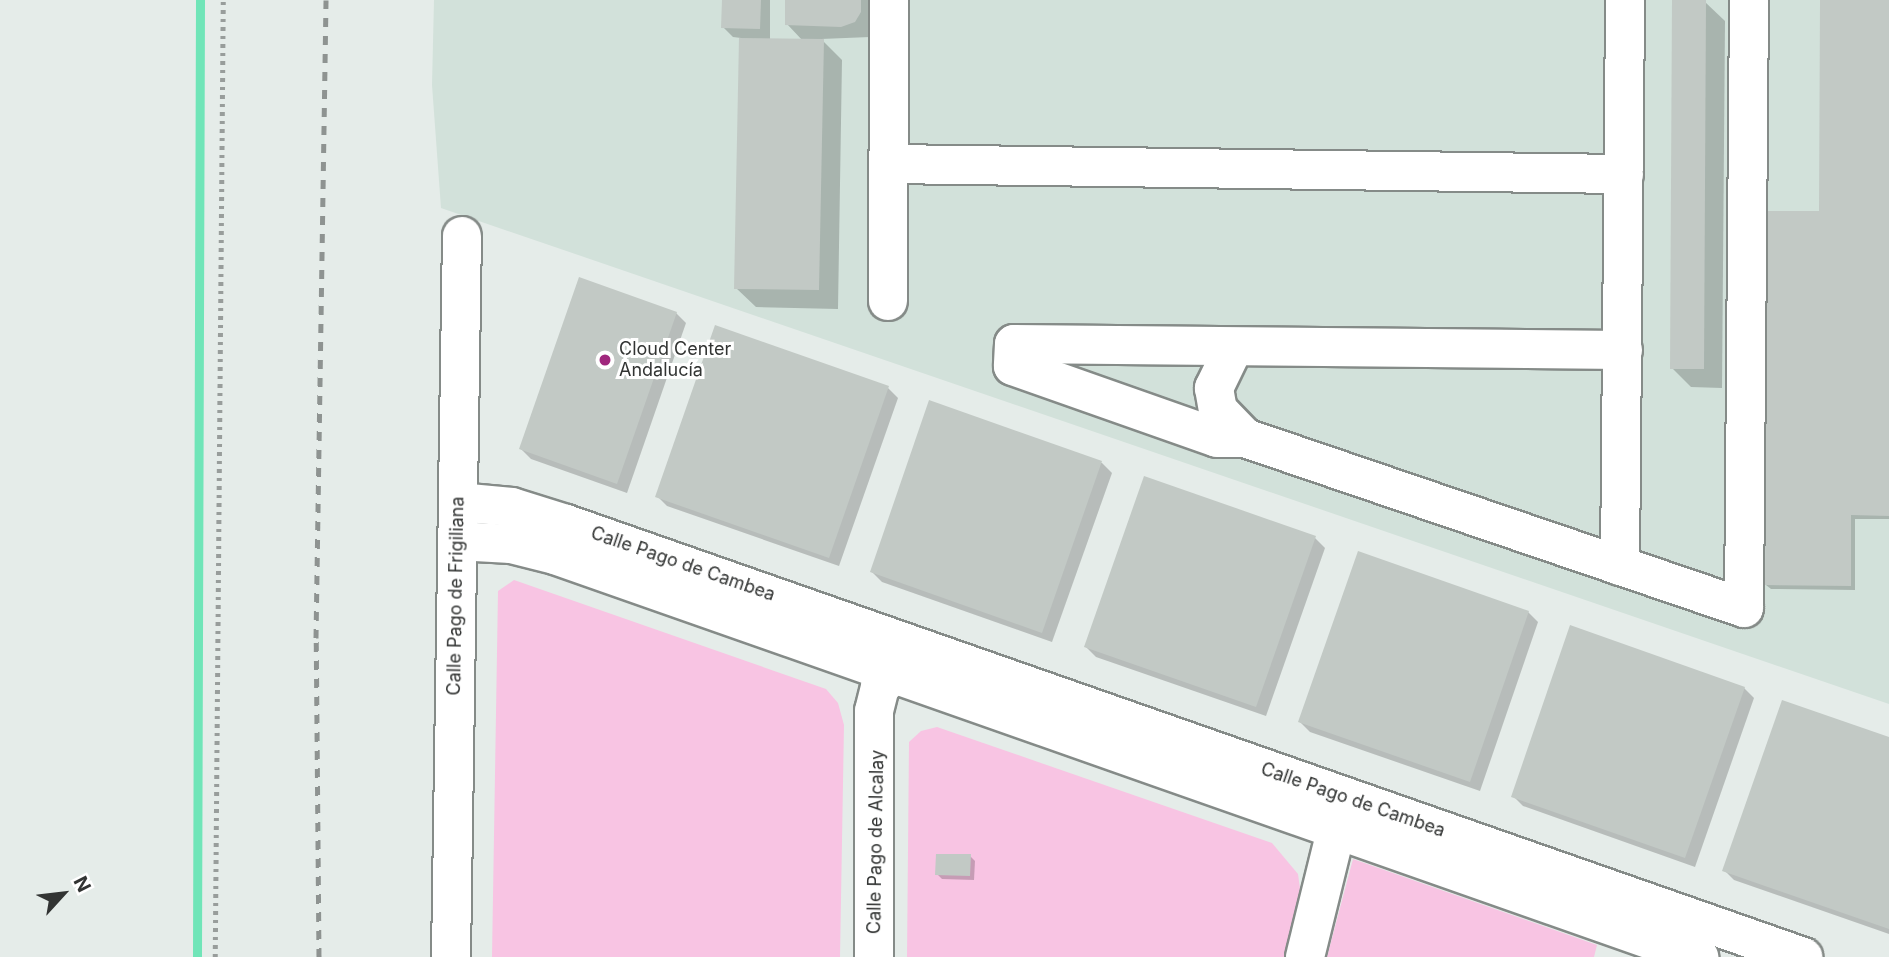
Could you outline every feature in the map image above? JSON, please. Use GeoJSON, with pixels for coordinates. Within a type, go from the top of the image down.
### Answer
{"type":"FeatureCollection","features":[{"type":"Feature","properties":{"kind":"street"},"geometry":{"type":"LineString","coordinates":[[888,302],[889,0]]}},
{"type":"Feature","properties":{"kind":"street"},"geometry":{"type":"LineString","coordinates":[[1620,566],[1625,0]]}},
{"type":"Feature","properties":{"kind":"street"},"geometry":{"type":"LineString","coordinates":[[1623,350],[1014,344],[1013,366],[1217,438],[1245,438],[1744,608],[1749,0]]}},
{"type":"Feature","properties":{"kind":"street"},"geometry":{"type":"LineString","coordinates":[[888,164],[1624,174]]}},
{"type":"Feature","properties":{"kind":"street","name":"Calle Pago de Frigiliana"},"geometry":{"type":"LineString","coordinates":[[451,957],[461,236]]}},
{"type":"Feature","properties":{"kind":"street"},"geometry":{"type":"LineString","coordinates":[[1234,347],[1214,388],[1218,410],[1245,438]]}},
{"type":"Feature","properties":{"kind":"street","name":"Calle Pago de Cambea"},"geometry":{"type":"LineString","coordinates":[[458,502],[534,514],[1336,831],[1699,957]]}},
{"type":"Feature","properties":{"kind":"street","name":"Calle Pago de Cambea"},"geometry":{"type":"LineString","coordinates":[[457,541],[511,544],[555,555],[898,659],[1803,957]]}},
{"type":"Feature","properties":{"kind":"street","name":"Calle Pago de Alcalay"},"geometry":{"type":"LineString","coordinates":[[874,957],[878,728],[874,710],[880,687],[898,659]]}},
{"type":"Feature","properties":{"kind":"street"},"geometry":{"type":"LineString","coordinates":[[1305,957],[1336,831]]}},
{"type":"Feature","properties":{"kind":"path"},"geometry":{"type":"LineString","coordinates":[[215,957],[223,0]]}},
{"type":"Feature","properties":{"kind":"shaded area"},"geometry":{"type":"Polygon","coordinates":[[[434,0],[1889,0],[1889,704],[441,208],[432,85],[434,0]]]}},
{"type":"Feature","properties":{"kind":"shaded area"},"geometry":{"type":"Polygon","coordinates":[[[514,580],[826,689],[838,703],[844,725],[840,957],[492,957],[498,591],[514,580]]]}},
{"type":"Feature","properties":{"kind":"shaded area"},"geometry":{"type":"Polygon","coordinates":[[[937,727],[1272,843],[1298,874],[1301,896],[1286,957],[907,957],[909,742],[921,731],[937,727]]]}},
{"type":"Feature","properties":{"kind":"shaded area"},"geometry":{"type":"Polygon","coordinates":[[[1353,859],[1597,945],[1594,957],[1327,957],[1353,859]]]}},
{"type":"Feature","properties":{"kind":"building"},"geometry":{"type":"Polygon","coordinates":[[[722,0],[761,0],[760,29],[721,28],[722,0]]]}},
{"type":"Feature","properties":{"kind":"building"},"geometry":{"type":"Polygon","coordinates":[[[785,0],[861,0],[861,12],[855,22],[841,27],[785,25],[785,0]]]}},
{"type":"Feature","properties":{"kind":"building"},"geometry":{"type":"Polygon","coordinates":[[[1672,0],[1706,0],[1704,369],[1670,369],[1672,0]]]}},
{"type":"Feature","properties":{"kind":"building"},"geometry":{"type":"Polygon","coordinates":[[[1820,0],[1889,0],[1889,516],[1851,515],[1851,586],[1765,585],[1767,211],[1819,211],[1820,0]]]}},
{"type":"Feature","properties":{"kind":"building"},"geometry":{"type":"Polygon","coordinates":[[[739,38],[824,39],[819,290],[734,289],[739,38]]]}},
{"type":"Feature","properties":{"kind":"building","name":"Cloud Center Andalucía"},"geometry":{"type":"Polygon","coordinates":[[[579,277],[677,312],[617,484],[519,449],[579,277]]]}},
{"type":"Feature","properties":{"kind":"building"},"geometry":{"type":"Polygon","coordinates":[[[715,325],[889,386],[829,558],[655,497],[715,325]]]}},
{"type":"Feature","properties":{"kind":"building"},"geometry":{"type":"Polygon","coordinates":[[[929,400],[1102,461],[1042,633],[870,572],[929,400]]]}},
{"type":"Feature","properties":{"kind":"building"},"geometry":{"type":"Polygon","coordinates":[[[1144,476],[1316,536],[1256,707],[1084,647],[1144,476]]]}},
{"type":"Feature","properties":{"kind":"building"},"geometry":{"type":"Polygon","coordinates":[[[1358,551],[1529,611],[1470,782],[1298,722],[1358,551]]]}},
{"type":"Feature","properties":{"kind":"building"},"geometry":{"type":"Polygon","coordinates":[[[1570,625],[1745,687],[1685,858],[1511,797],[1570,625]]]}},
{"type":"Feature","properties":{"kind":"building"},"geometry":{"type":"Polygon","coordinates":[[[1782,700],[1889,737],[1889,929],[1722,871],[1782,700]]]}},
{"type":"Feature","properties":{"kind":"building"},"geometry":{"type":"Polygon","coordinates":[[[936,854],[971,854],[970,876],[935,875],[936,854]]]}},
{"type":"Feature","properties":{"kind":"waterway"},"geometry":{"type":"LineString","coordinates":[[197,957],[200,0]]}},
{"type":"Feature","properties":{"kind":"railway"},"geometry":{"type":"LineString","coordinates":[[319,957],[316,638],[326,0]]}},
{"type":"Feature","properties":{"kind":"place","name":"Cloud Center Andalucía"},"geometry":{"type":"Point","coordinates":[605,360]}}]}
